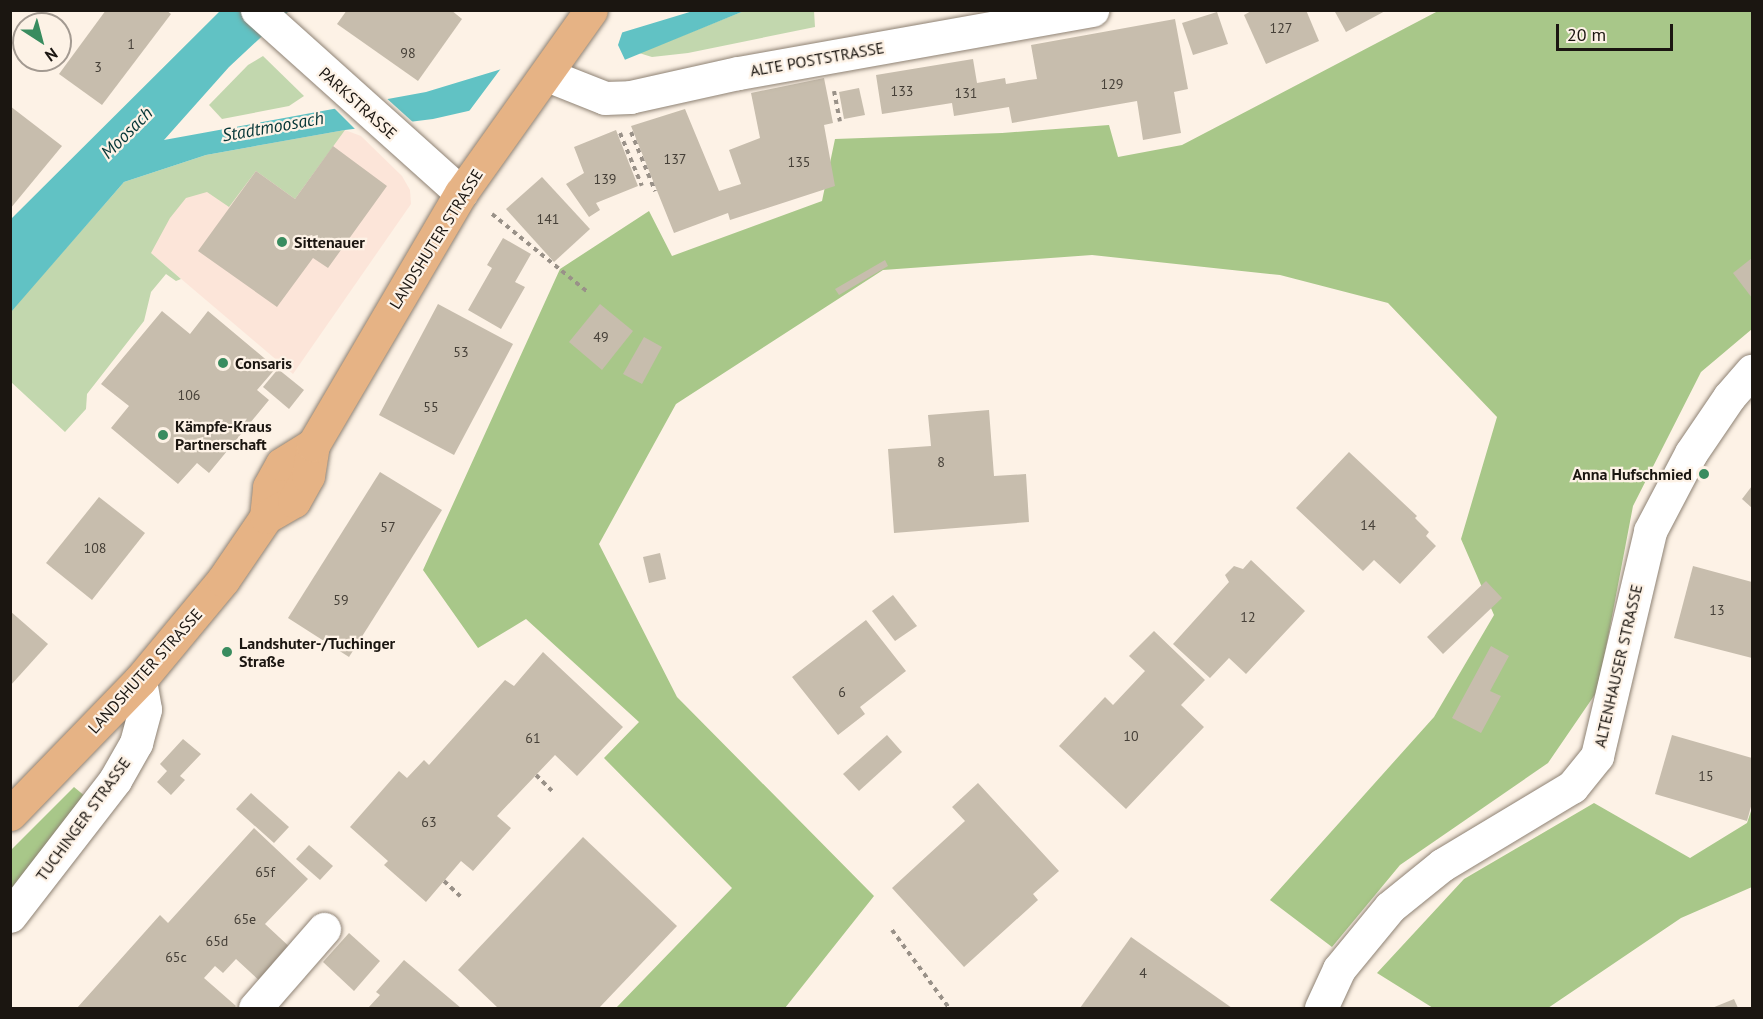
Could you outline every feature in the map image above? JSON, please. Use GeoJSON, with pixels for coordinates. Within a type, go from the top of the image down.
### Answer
{"type":"FeatureCollection","features":[{"type":"Feature","properties":{"kind":"main road","name":"LANDSHUTER STRASSE"},"geometry":{"type":"LineString","coordinates":[[10,814],[140,680],[223,580],[266,517],[269,487],[276,473],[284,461],[313,445],[461,193],[584,20]]}},
{"type":"Feature","properties":{"kind":"street","name":"PARKSTRASSE"},"geometry":{"type":"LineString","coordinates":[[257,10],[280,34],[350,95],[387,131],[461,193]]}},
{"type":"Feature","properties":{"kind":"street","name":"ALTE POSTSTRASSE"},"geometry":{"type":"LineString","coordinates":[[547,75],[597,96],[630,97],[738,73],[1092,10]]}},
{"type":"Feature","properties":{"kind":"street","name":"ALTENHAUSER STRASSE"},"geometry":{"type":"LineString","coordinates":[[1321,1008],[1339,969],[1390,907],[1442,865],[1572,788],[1597,756],[1650,531],[1691,453],[1729,398],[1752,371]]}},
{"type":"Feature","properties":{"kind":"street","name":"TUCHINGER STRASSE"},"geometry":{"type":"LineString","coordinates":[[10,916],[115,780],[136,743],[145,709],[140,680]]}},
{"type":"Feature","properties":{"kind":"street"},"geometry":{"type":"LineString","coordinates":[[255,1008],[324,929]]}},
{"type":"Feature","properties":{"kind":"path"},"geometry":{"type":"LineString","coordinates":[[832,82],[840,121]]}},
{"type":"Feature","properties":{"kind":"path"},"geometry":{"type":"LineString","coordinates":[[617,124],[642,186]]}},
{"type":"Feature","properties":{"kind":"path"},"geometry":{"type":"LineString","coordinates":[[628,126],[655,191]]}},
{"type":"Feature","properties":{"kind":"path"},"geometry":{"type":"LineString","coordinates":[[491,213],[589,292]]}},
{"type":"Feature","properties":{"kind":"path"},"geometry":{"type":"LineString","coordinates":[[536,775],[554,793]]}},
{"type":"Feature","properties":{"kind":"path"},"geometry":{"type":"LineString","coordinates":[[444,881],[461,897]]}},
{"type":"Feature","properties":{"kind":"path"},"geometry":{"type":"LineString","coordinates":[[891,930],[947,1007]]}},
{"type":"Feature","properties":{"kind":"shaded area"},"geometry":{"type":"Polygon","coordinates":[[[345,130],[361,136],[402,176],[410,190],[411,204],[293,374],[100,210],[272,141],[345,130]]]}},
{"type":"Feature","properties":{"kind":"green space"},"geometry":{"type":"Polygon","coordinates":[[[744,11],[814,11],[815,27],[688,53],[652,57],[639,53],[744,11]]]}},
{"type":"Feature","properties":{"kind":"green space"},"geometry":{"type":"Polygon","coordinates":[[[1438,11],[1752,11],[1752,329],[1701,372],[1633,506],[1598,690],[1548,763],[1400,865],[1332,947],[1270,900],[1434,717],[1494,615],[1461,539],[1497,417],[1388,303],[1280,275],[1092,255],[883,270],[676,404],[599,544],[677,697],[874,896],[785,1008],[616,1008],[732,888],[604,758],[639,722],[526,619],[478,648],[423,570],[560,269],[649,211],[672,256],[822,201],[835,139],[1002,133],[1109,125],[1118,157],[1182,145],[1438,11]]]}},
{"type":"Feature","properties":{"kind":"green space"},"geometry":{"type":"Polygon","coordinates":[[[263,56],[304,96],[289,106],[222,119],[209,105],[248,65],[263,56]]]}},
{"type":"Feature","properties":{"kind":"green space"},"geometry":{"type":"Polygon","coordinates":[[[345,130],[295,199],[256,171],[229,207],[207,192],[186,198],[170,218],[151,253],[181,279],[176,281],[166,274],[151,292],[144,321],[87,394],[86,409],[65,432],[11,382],[11,311],[124,182],[206,155],[345,130]]]}},
{"type":"Feature","properties":{"kind":"green space"},"geometry":{"type":"Polygon","coordinates":[[[74,787],[86,797],[11,892],[11,850],[74,787]]]}},
{"type":"Feature","properties":{"kind":"green space"},"geometry":{"type":"Polygon","coordinates":[[[1594,803],[1690,858],[1747,823],[1752,808],[1752,887],[1681,918],[1548,1008],[1433,1008],[1377,973],[1464,879],[1594,803]]]}},
{"type":"Feature","properties":{"kind":"water"},"geometry":{"type":"Polygon","coordinates":[[[220,11],[289,11],[229,67],[164,140],[426,92],[693,11],[744,11],[600,70],[512,101],[433,119],[345,130],[206,155],[124,182],[11,312],[11,219],[220,11]]]}},
{"type":"Feature","properties":{"kind":"pier"},"geometry":{"type":"Polygon","coordinates":[[[624,27],[618,45],[626,62],[513,104],[467,114],[505,63],[624,27]]]}},
{"type":"Feature","properties":{"kind":"pier"},"geometry":{"type":"Polygon","coordinates":[[[384,96],[415,124],[357,131],[332,106],[384,96]]]}},
{"type":"Feature","properties":{"kind":"building"},"geometry":{"type":"Polygon","coordinates":[[[106,10],[166,10],[171,14],[102,105],[59,74],[72,72],[72,56],[106,10]]]}},
{"type":"Feature","properties":{"kind":"building"},"geometry":{"type":"Polygon","coordinates":[[[347,10],[451,10],[462,19],[418,81],[337,24],[347,10]]]}},
{"type":"Feature","properties":{"kind":"building"},"geometry":{"type":"Polygon","coordinates":[[[1253,10],[1306,10],[1319,41],[1266,64],[1244,15],[1253,10]]]}},
{"type":"Feature","properties":{"kind":"building"},"geometry":{"type":"Polygon","coordinates":[[[1334,10],[1387,10],[1346,32],[1334,10]]]}},
{"type":"Feature","properties":{"kind":"building"},"geometry":{"type":"Polygon","coordinates":[[[1217,12],[1228,44],[1193,55],[1182,23],[1217,12]]]}},
{"type":"Feature","properties":{"kind":"building"},"geometry":{"type":"Polygon","coordinates":[[[1175,19],[1188,89],[1174,92],[1181,133],[1143,140],[1137,101],[1012,123],[1009,107],[954,116],[952,103],[882,114],[876,75],[973,59],[977,83],[1005,78],[1006,84],[1037,79],[1031,45],[1175,19]]]}},
{"type":"Feature","properties":{"kind":"building"},"geometry":{"type":"Polygon","coordinates":[[[824,78],[833,123],[824,125],[835,186],[730,220],[728,213],[674,233],[631,126],[685,109],[719,191],[741,184],[729,150],[760,138],[751,93],[824,78]]]}},
{"type":"Feature","properties":{"kind":"building"},"geometry":{"type":"Polygon","coordinates":[[[859,88],[865,115],[844,119],[839,92],[859,88]]]}},
{"type":"Feature","properties":{"kind":"building"},"geometry":{"type":"Polygon","coordinates":[[[10,106],[62,146],[10,209],[10,106]]]}},
{"type":"Feature","properties":{"kind":"building"},"geometry":{"type":"Polygon","coordinates":[[[616,130],[638,186],[596,203],[600,210],[589,217],[566,184],[584,173],[574,147],[616,130]]]}},
{"type":"Feature","properties":{"kind":"building"},"geometry":{"type":"Polygon","coordinates":[[[333,146],[387,186],[328,268],[313,258],[277,307],[198,251],[256,171],[295,199],[333,146]]]}},
{"type":"Feature","properties":{"kind":"building"},"geometry":{"type":"Polygon","coordinates":[[[542,177],[590,229],[554,262],[506,209],[542,177]]]}},
{"type":"Feature","properties":{"kind":"building"},"geometry":{"type":"Polygon","coordinates":[[[503,238],[531,254],[515,282],[525,287],[501,329],[468,310],[492,268],[487,265],[503,238]]]}},
{"type":"Feature","properties":{"kind":"building"},"geometry":{"type":"Polygon","coordinates":[[[1752,258],[1752,298],[1733,273],[1752,258]]]}},
{"type":"Feature","properties":{"kind":"building"},"geometry":{"type":"Polygon","coordinates":[[[885,260],[888,266],[839,295],[835,289],[885,260]]]}},
{"type":"Feature","properties":{"kind":"building"},"geometry":{"type":"Polygon","coordinates":[[[438,304],[513,344],[454,455],[379,415],[438,304]]]}},
{"type":"Feature","properties":{"kind":"building"},"geometry":{"type":"Polygon","coordinates":[[[600,304],[633,331],[602,370],[569,342],[600,304]]]}},
{"type":"Feature","properties":{"kind":"building"},"geometry":{"type":"Polygon","coordinates":[[[162,311],[190,334],[208,311],[276,368],[257,390],[269,400],[209,473],[197,463],[178,484],[111,428],[129,406],[101,384],[162,311]]]}},
{"type":"Feature","properties":{"kind":"building"},"geometry":{"type":"Polygon","coordinates":[[[644,337],[662,347],[642,384],[623,374],[644,337]]]}},
{"type":"Feature","properties":{"kind":"building"},"geometry":{"type":"Polygon","coordinates":[[[278,369],[304,390],[289,409],[263,387],[278,369]]]}},
{"type":"Feature","properties":{"kind":"building"},"geometry":{"type":"Polygon","coordinates":[[[989,410],[994,476],[1026,474],[1029,522],[894,533],[888,449],[931,446],[928,415],[989,410]]]}},
{"type":"Feature","properties":{"kind":"building"},"geometry":{"type":"Polygon","coordinates":[[[1349,452],[1417,516],[1415,518],[1429,532],[1426,536],[1436,546],[1400,584],[1374,560],[1363,571],[1296,508],[1349,452]]]}},
{"type":"Feature","properties":{"kind":"building"},"geometry":{"type":"Polygon","coordinates":[[[380,472],[442,510],[349,657],[288,618],[380,472]]]}},
{"type":"Feature","properties":{"kind":"building"},"geometry":{"type":"Polygon","coordinates":[[[1752,486],[1752,508],[1742,499],[1752,486]]]}},
{"type":"Feature","properties":{"kind":"building"},"geometry":{"type":"Polygon","coordinates":[[[99,497],[145,533],[92,600],[46,563],[99,497]]]}},
{"type":"Feature","properties":{"kind":"building"},"geometry":{"type":"Polygon","coordinates":[[[660,553],[666,579],[649,583],[643,557],[660,553]]]}},
{"type":"Feature","properties":{"kind":"building"},"geometry":{"type":"Polygon","coordinates":[[[1251,560],[1305,611],[1246,674],[1229,658],[1210,678],[1173,644],[1229,582],[1225,575],[1234,566],[1243,569],[1251,560]]]}},
{"type":"Feature","properties":{"kind":"building"},"geometry":{"type":"Polygon","coordinates":[[[1693,566],[1752,582],[1752,658],[1674,638],[1693,566]]]}},
{"type":"Feature","properties":{"kind":"building"},"geometry":{"type":"Polygon","coordinates":[[[1486,581],[1502,598],[1443,654],[1427,637],[1486,581]]]}},
{"type":"Feature","properties":{"kind":"building"},"geometry":{"type":"Polygon","coordinates":[[[893,595],[917,626],[895,641],[872,611],[893,595]]]}},
{"type":"Feature","properties":{"kind":"building"},"geometry":{"type":"Polygon","coordinates":[[[10,611],[48,644],[10,686],[10,611]]]}},
{"type":"Feature","properties":{"kind":"building"},"geometry":{"type":"Polygon","coordinates":[[[866,620],[906,671],[860,707],[865,714],[838,735],[792,677],[866,620]]]}},
{"type":"Feature","properties":{"kind":"building"},"geometry":{"type":"Polygon","coordinates":[[[1154,631],[1205,680],[1181,705],[1204,727],[1126,809],[1059,746],[1105,697],[1113,705],[1145,671],[1129,656],[1154,631]]]}},
{"type":"Feature","properties":{"kind":"building"},"geometry":{"type":"Polygon","coordinates":[[[1491,646],[1509,656],[1490,691],[1501,696],[1481,733],[1452,718],[1491,646]]]}},
{"type":"Feature","properties":{"kind":"building"},"geometry":{"type":"Polygon","coordinates":[[[543,652],[623,727],[577,776],[555,755],[497,816],[511,828],[473,871],[461,861],[426,902],[384,865],[388,861],[350,827],[399,771],[407,778],[424,760],[429,765],[505,680],[514,686],[543,652]]]}},
{"type":"Feature","properties":{"kind":"building"},"geometry":{"type":"Polygon","coordinates":[[[887,735],[902,752],[859,791],[843,774],[887,735]]]}},
{"type":"Feature","properties":{"kind":"building"},"geometry":{"type":"Polygon","coordinates":[[[1672,735],[1752,758],[1752,803],[1747,821],[1655,794],[1672,735]]]}},
{"type":"Feature","properties":{"kind":"building"},"geometry":{"type":"Polygon","coordinates":[[[183,739],[201,754],[180,776],[185,780],[171,795],[157,782],[167,771],[160,764],[183,739]]]}},
{"type":"Feature","properties":{"kind":"building"},"geometry":{"type":"Polygon","coordinates":[[[978,783],[1059,871],[1033,894],[1038,900],[964,967],[892,888],[965,821],[952,807],[978,783]]]}},
{"type":"Feature","properties":{"kind":"building"},"geometry":{"type":"Polygon","coordinates":[[[251,793],[289,827],[274,843],[236,809],[251,793]]]}},
{"type":"Feature","properties":{"kind":"building"},"geometry":{"type":"Polygon","coordinates":[[[254,828],[308,879],[265,924],[294,951],[263,984],[236,959],[223,973],[215,966],[204,978],[236,1006],[234,1008],[77,1008],[160,915],[168,923],[254,828]]]}},
{"type":"Feature","properties":{"kind":"building"},"geometry":{"type":"Polygon","coordinates":[[[583,837],[677,926],[599,1008],[498,1008],[458,970],[583,837]]]}},
{"type":"Feature","properties":{"kind":"building"},"geometry":{"type":"Polygon","coordinates":[[[309,845],[333,866],[320,880],[296,859],[309,845]]]}},
{"type":"Feature","properties":{"kind":"building"},"geometry":{"type":"Polygon","coordinates":[[[349,933],[380,961],[354,991],[323,962],[349,933]]]}},
{"type":"Feature","properties":{"kind":"building"},"geometry":{"type":"Polygon","coordinates":[[[1131,937],[1232,1008],[1080,1008],[1131,937]]]}},
{"type":"Feature","properties":{"kind":"building"},"geometry":{"type":"Polygon","coordinates":[[[404,960],[461,1008],[368,1008],[380,995],[376,992],[404,960]]]}},
{"type":"Feature","properties":{"kind":"building"},"geometry":{"type":"Polygon","coordinates":[[[1734,999],[1738,1008],[1712,1008],[1734,999]]]}},
{"type":"Feature","properties":{"kind":"place","name":"Sittenauer"},"geometry":{"type":"Point","coordinates":[282,242]}},
{"type":"Feature","properties":{"kind":"place","name":"Consaris"},"geometry":{"type":"Point","coordinates":[223,363]}},
{"type":"Feature","properties":{"kind":"place","name":"Kämpfe-Kraus Partnerschaft"},"geometry":{"type":"Point","coordinates":[163,435]}},
{"type":"Feature","properties":{"kind":"place","name":"Anna Hufschmied"},"geometry":{"type":"Point","coordinates":[1704,474]}},
{"type":"Feature","properties":{"kind":"place","name":"Landshuter-/Tuchinger Straße"},"geometry":{"type":"Point","coordinates":[227,652]}},
{"type":"Feature","properties":{"kind":"water label","name":"Stadtmoosach"},"geometry":{"type":"Point","coordinates":[273,127]}},
{"type":"Feature","properties":{"kind":"water label","name":"Moosach"},"geometry":{"type":"Point","coordinates":[127,133]}}]}
